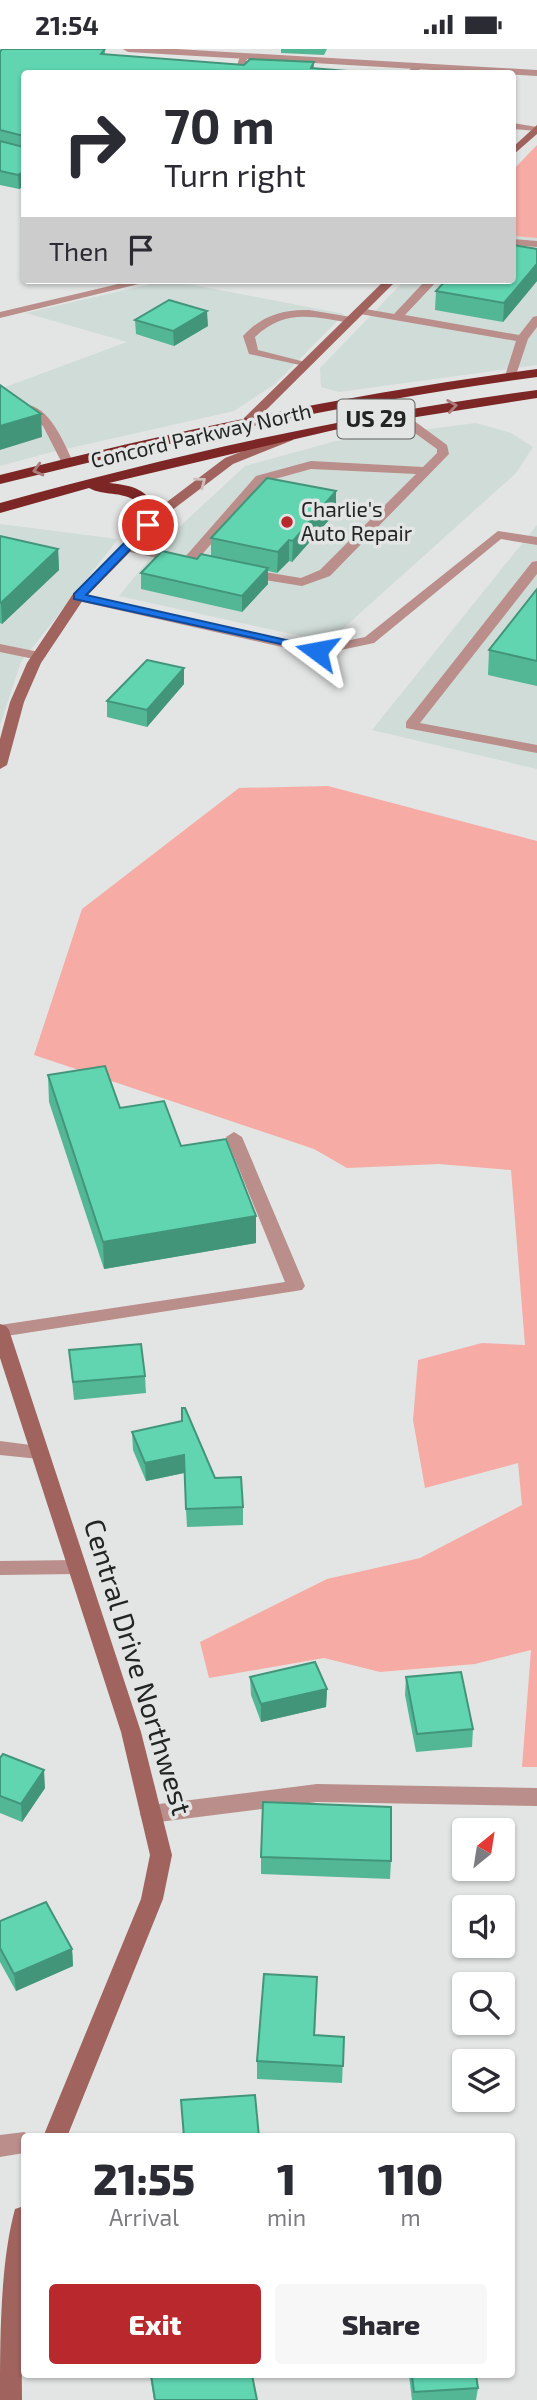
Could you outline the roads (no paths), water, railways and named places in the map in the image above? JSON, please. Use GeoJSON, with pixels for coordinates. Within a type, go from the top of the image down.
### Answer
{"type":"FeatureCollection","features":[{"type":"Feature","properties":{"kind":"highway","name":"Concord Parkway North"},"geometry":{"type":"LineString","coordinates":[[0,480],[248,421],[368,398],[537,373]]}},
{"type":"Feature","properties":{"kind":"highway","name":"Concord Parkway North"},"geometry":{"type":"LineString","coordinates":[[0,508],[63,490],[289,437],[398,415],[537,394]]}},
{"type":"Feature","properties":{"kind":"highway"},"geometry":{"type":"LineString","coordinates":[[0,501],[32,488],[234,435],[248,421]]}},
{"type":"Feature","properties":{"kind":"highway"},"geometry":{"type":"LineString","coordinates":[[63,490],[105,486],[133,493],[141,497],[146,505],[148,525]]}},
{"type":"Feature","properties":{"kind":"street"},"geometry":{"type":"LineString","coordinates":[[128,49],[322,60],[414,70]]}},
{"type":"Feature","properties":{"kind":"street"},"geometry":{"type":"LineString","coordinates":[[244,56],[240,63],[274,70]]}},
{"type":"Feature","properties":{"kind":"street"},"geometry":{"type":"LineString","coordinates":[[313,70],[322,60]]}},
{"type":"Feature","properties":{"kind":"street"},"geometry":{"type":"LineString","coordinates":[[516,72],[537,73]]}},
{"type":"Feature","properties":{"kind":"street"},"geometry":{"type":"LineString","coordinates":[[516,126],[536,129]]}},
{"type":"Feature","properties":{"kind":"street"},"geometry":{"type":"LineString","coordinates":[[516,149],[536,129]]}},
{"type":"Feature","properties":{"kind":"street"},"geometry":{"type":"LineString","coordinates":[[516,242],[537,244]]}},
{"type":"Feature","properties":{"kind":"street"},"geometry":{"type":"LineString","coordinates":[[0,315],[132,284]]}},
{"type":"Feature","properties":{"kind":"street"},"geometry":{"type":"LineString","coordinates":[[248,421],[387,284]]}},
{"type":"Feature","properties":{"kind":"street"},"geometry":{"type":"LineString","coordinates":[[397,317],[428,284]]}},
{"type":"Feature","properties":{"kind":"street"},"geometry":{"type":"LineString","coordinates":[[305,365],[253,352],[249,335],[261,323],[277,315],[293,312],[397,317],[522,339]]}},
{"type":"Feature","properties":{"kind":"street"},"geometry":{"type":"LineString","coordinates":[[511,376],[522,339],[537,319]]}},
{"type":"Feature","properties":{"kind":"street"},"geometry":{"type":"LineString","coordinates":[[26,408],[48,424],[67,462]]}},
{"type":"Feature","properties":{"kind":"street"},"geometry":{"type":"LineString","coordinates":[[227,569],[290,582],[312,579],[326,573],[443,454],[443,448],[398,415]]}},
{"type":"Feature","properties":{"kind":"street"},"geometry":{"type":"LineString","coordinates":[[0,765],[17,702],[39,656],[78,597],[163,511],[229,461],[289,437]]}},
{"type":"Feature","properties":{"kind":"street"},"geometry":{"type":"LineString","coordinates":[[126,547],[195,563],[260,479],[311,465],[425,471]]}},
{"type":"Feature","properties":{"kind":"street"},"geometry":{"type":"LineString","coordinates":[[78,597],[317,651],[369,640],[498,535],[537,541]]}},
{"type":"Feature","properties":{"kind":"street"},"geometry":{"type":"LineString","coordinates":[[537,565],[411,725],[537,749]]}},
{"type":"Feature","properties":{"kind":"street"},"geometry":{"type":"LineString","coordinates":[[0,648],[39,656]]}},
{"type":"Feature","properties":{"kind":"street"},"geometry":{"type":"LineString","coordinates":[[0,1331],[296,1286],[234,1137]]}},
{"type":"Feature","properties":{"kind":"street","name":"Central Drive Northwest"},"geometry":{"type":"LineString","coordinates":[[0,1331],[131,1732],[161,1855],[152,1899],[57,2133]]}},
{"type":"Feature","properties":{"kind":"street"},"geometry":{"type":"LineString","coordinates":[[0,1448],[39,1452]]}},
{"type":"Feature","properties":{"kind":"street"},"geometry":{"type":"LineString","coordinates":[[0,1568],[77,1567]]}},
{"type":"Feature","properties":{"kind":"street"},"geometry":{"type":"LineString","coordinates":[[151,1814],[317,1793],[537,1797]]}},
{"type":"Feature","properties":{"kind":"street"},"geometry":{"type":"LineString","coordinates":[[0,2146],[21,2143]]}},
{"type":"Feature","properties":{"kind":"street"},"geometry":{"type":"LineString","coordinates":[[9,2400],[9,2279],[21,2229]]}},
{"type":"Feature","properties":{"kind":"place","name":"Charlie's Auto Repair"},"geometry":{"type":"Point","coordinates":[287,522]}}]}
